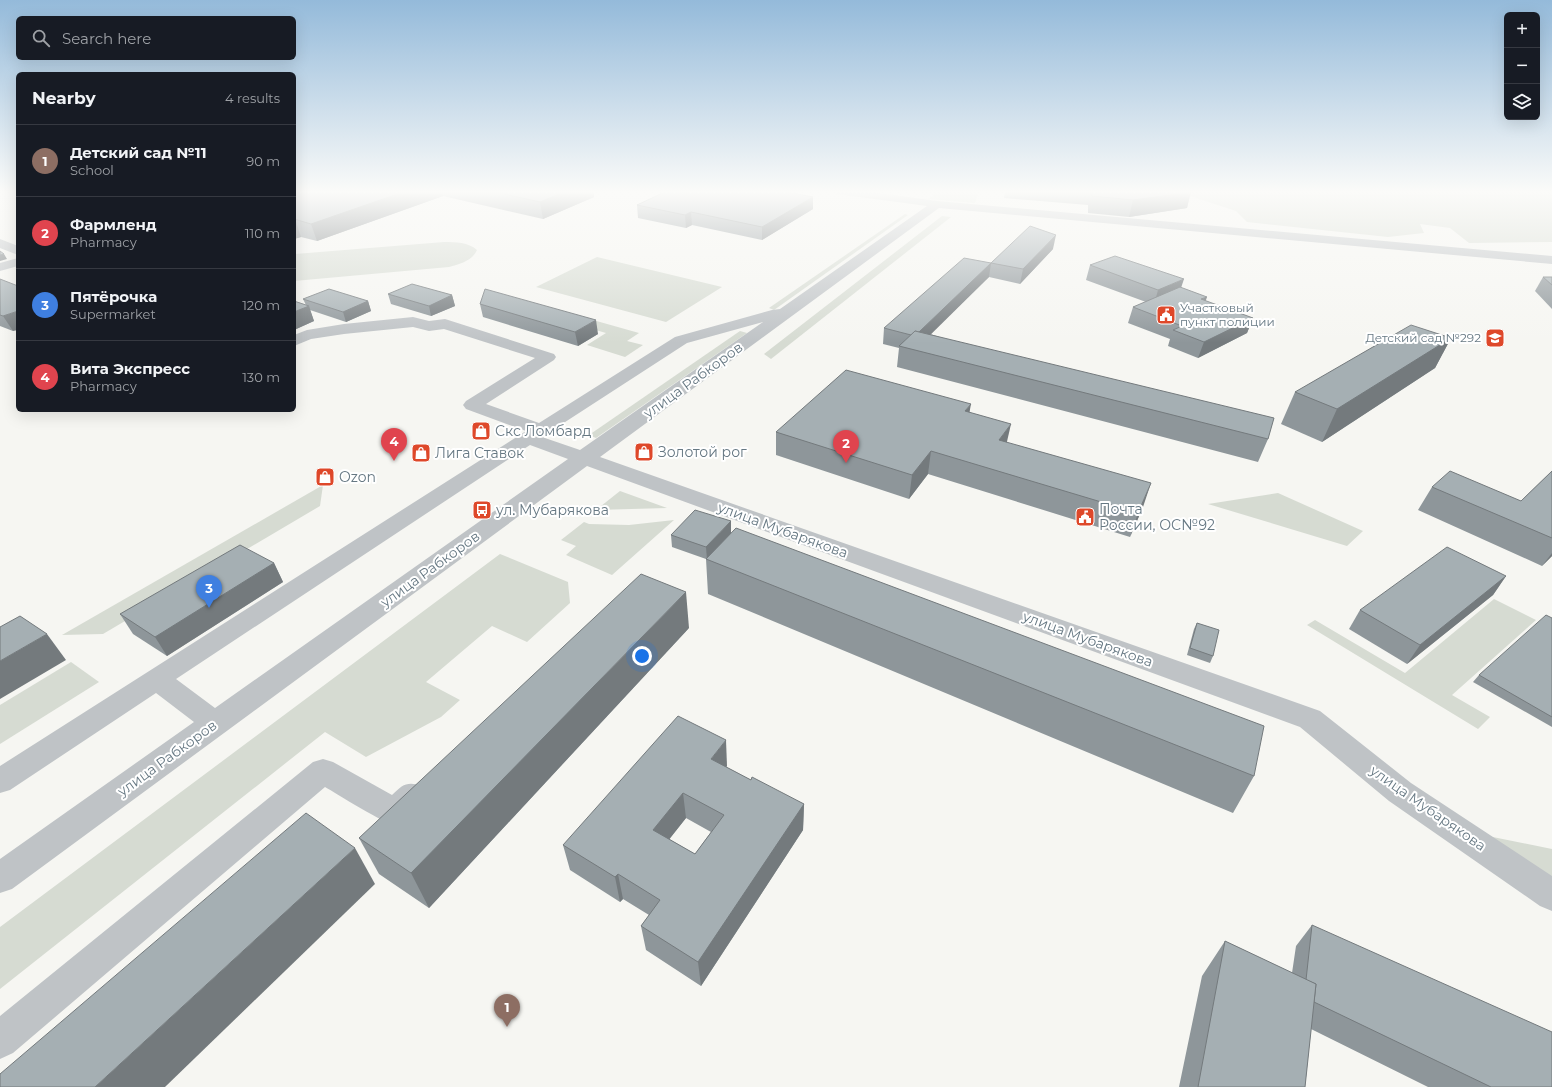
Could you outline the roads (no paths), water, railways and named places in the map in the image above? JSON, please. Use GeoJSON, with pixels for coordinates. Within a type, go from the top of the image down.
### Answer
{"type":"FeatureCollection","features":[{"type":"Feature","properties":{"kind":"street","name":"улица Рабкоров"},"geometry":{"type":"LineString","coordinates":[[0,878],[885,242]]}},
{"type":"Feature","properties":{"kind":"street"},"geometry":{"type":"LineString","coordinates":[[1351,242],[1552,260]]}},
{"type":"Feature","properties":{"kind":"street"},"geometry":{"type":"LineString","coordinates":[[0,243],[16,250]]}},
{"type":"Feature","properties":{"kind":"street"},"geometry":{"type":"LineString","coordinates":[[0,267],[16,263]]}},
{"type":"Feature","properties":{"kind":"street"},"geometry":{"type":"LineString","coordinates":[[0,781],[681,340],[793,308]]}},
{"type":"Feature","properties":{"kind":"street","name":"улица Мубарякова"},"geometry":{"type":"LineString","coordinates":[[296,340],[307,335],[413,322],[429,326],[445,324],[548,357],[472,405],[583,459],[1310,719],[1400,792],[1552,895]]}},
{"type":"Feature","properties":{"kind":"street"},"geometry":{"type":"LineString","coordinates":[[156,679],[216,723]]}},
{"type":"Feature","properties":{"kind":"street"},"geometry":{"type":"LineString","coordinates":[[0,1040],[323,771],[395,812],[430,778]]}},
{"type":"Feature","properties":{"kind":"place","name":"Участковый пункт полиции"},"geometry":{"type":"Point","coordinates":[1166,315]}},
{"type":"Feature","properties":{"kind":"place","name":"Детский сад №292"},"geometry":{"type":"Point","coordinates":[1495,338]}},
{"type":"Feature","properties":{"kind":"place","name":"Скс Ломбард"},"geometry":{"type":"Point","coordinates":[481,431]}},
{"type":"Feature","properties":{"kind":"place","name":"Золотой рог"},"geometry":{"type":"Point","coordinates":[644,452]}},
{"type":"Feature","properties":{"kind":"place","name":"Лига Ставок"},"geometry":{"type":"Point","coordinates":[421,453]}},
{"type":"Feature","properties":{"kind":"place","name":"Вита Экспресс"},"geometry":{"type":"Point","coordinates":[394,461]}},
{"type":"Feature","properties":{"kind":"place","name":"Фармленд"},"geometry":{"type":"Point","coordinates":[846,463]}},
{"type":"Feature","properties":{"kind":"place","name":"Ozon"},"geometry":{"type":"Point","coordinates":[325,477]}},
{"type":"Feature","properties":{"kind":"place","name":"ул. Мубарякова"},"geometry":{"type":"Point","coordinates":[482,510]}},
{"type":"Feature","properties":{"kind":"place","name":"Почта России, ОС№92"},"geometry":{"type":"Point","coordinates":[1085,517]}},
{"type":"Feature","properties":{"kind":"place","name":"Пятёрочка"},"geometry":{"type":"Point","coordinates":[209,608]}},
{"type":"Feature","properties":{"kind":"place","name":"Детский сад №11"},"geometry":{"type":"Point","coordinates":[507,1027]}}]}
